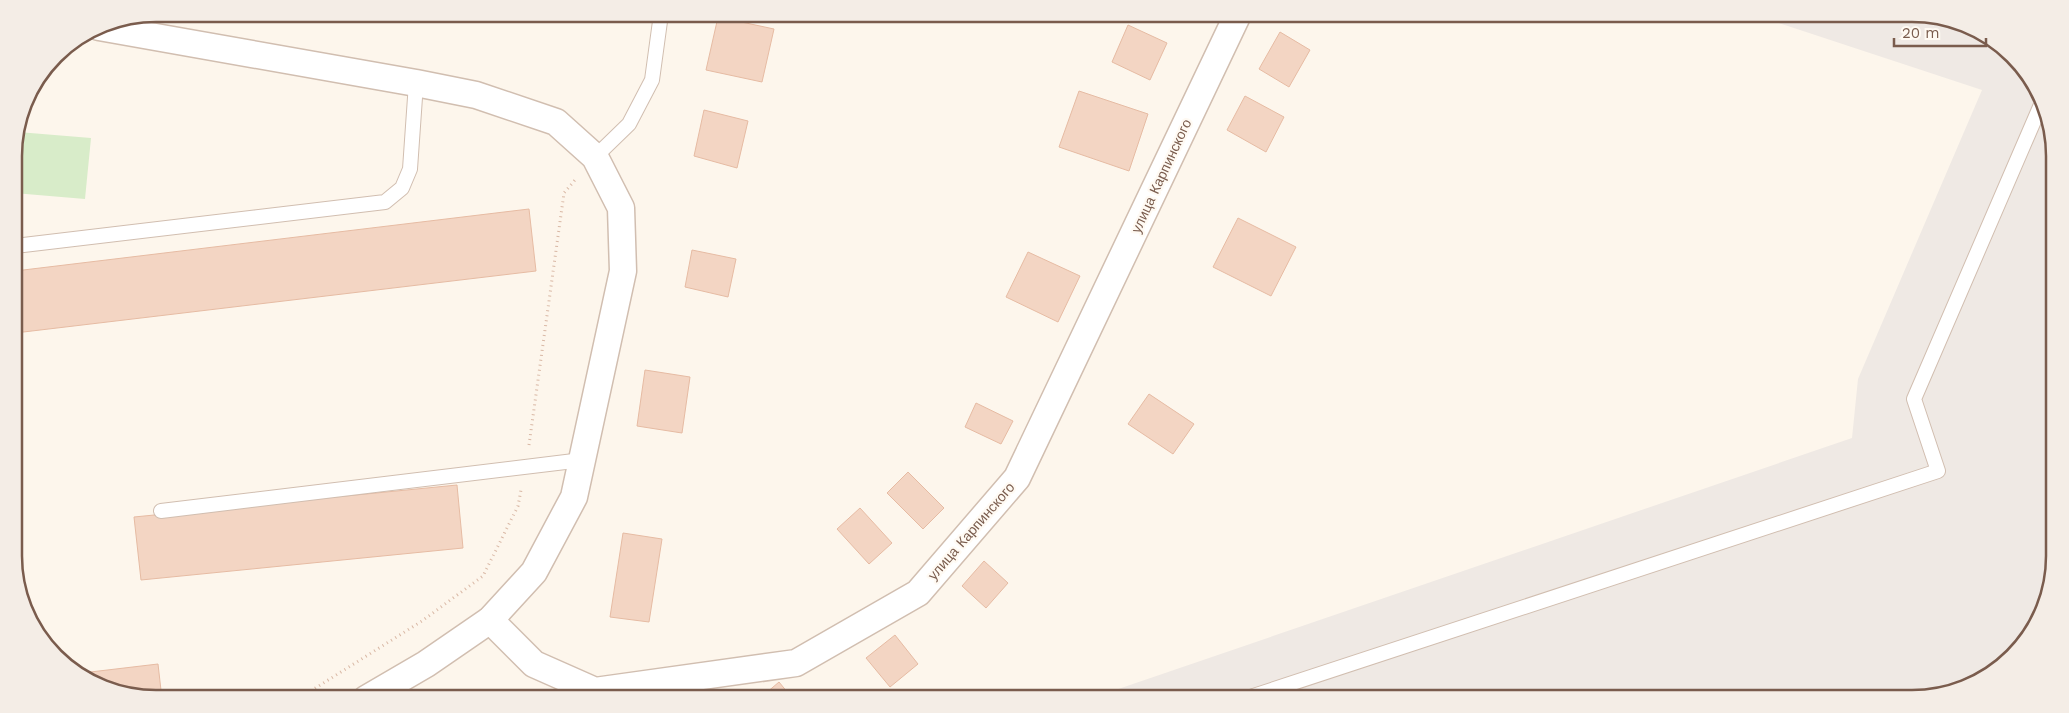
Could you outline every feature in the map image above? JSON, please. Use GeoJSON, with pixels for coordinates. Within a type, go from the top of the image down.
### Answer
{"type":"FeatureCollection","features":[{"type":"Feature","properties":{"kind":"street","name":"улица Карпинского"},"geometry":{"type":"LineString","coordinates":[[602,690],[796,663],[918,594],[1016,478],[1234,22]]}},
{"type":"Feature","properties":{"kind":"street"},"geometry":{"type":"LineString","coordinates":[[116,29],[416,82],[476,95],[556,122],[595,157],[622,208],[623,271],[574,497],[534,572],[490,620],[426,664],[381,690]]}},
{"type":"Feature","properties":{"kind":"street","name":"улица Карпинского"},"geometry":{"type":"LineString","coordinates":[[490,620],[534,664],[593,690]]}},
{"type":"Feature","properties":{"kind":"lane"},"geometry":{"type":"LineString","coordinates":[[595,157],[629,124],[652,80],[660,23]]}},
{"type":"Feature","properties":{"kind":"lane"},"geometry":{"type":"LineString","coordinates":[[23,245],[385,202],[402,188],[410,168],[416,82]]}},
{"type":"Feature","properties":{"kind":"lane"},"geometry":{"type":"LineString","coordinates":[[1271,690],[1938,471],[1914,399],[2038,112]]}},
{"type":"Feature","properties":{"kind":"lane"},"geometry":{"type":"LineString","coordinates":[[161,511],[582,460]]}},
{"type":"Feature","properties":{"kind":"shaded area"},"geometry":{"type":"Polygon","coordinates":[[[1776,22],[1913,22],[1939,25],[1972,36],[1987,45],[2013,68],[2033,97],[2042,122],[2047,156],[2047,557],[2042,591],[2033,616],[2013,645],[1980,673],[1939,688],[1922,690],[1115,690],[1852,438],[1858,379],[1982,90],[1776,22]]]}},
{"type":"Feature","properties":{"kind":"green space"},"geometry":{"type":"Polygon","coordinates":[[[25,133],[91,138],[85,199],[23,194],[23,147],[25,133]]]}},
{"type":"Feature","properties":{"kind":"building"},"geometry":{"type":"Polygon","coordinates":[[[717,23],[744,23],[774,29],[762,82],[706,70],[717,23]]]}},
{"type":"Feature","properties":{"kind":"building"},"geometry":{"type":"Polygon","coordinates":[[[1128,25],[1167,43],[1150,80],[1112,62],[1128,25]]]}},
{"type":"Feature","properties":{"kind":"building"},"geometry":{"type":"Polygon","coordinates":[[[1280,32],[1310,50],[1289,87],[1259,69],[1280,32]]]}},
{"type":"Feature","properties":{"kind":"building"},"geometry":{"type":"Polygon","coordinates":[[[1079,91],[1148,114],[1129,171],[1059,147],[1079,91]]]}},
{"type":"Feature","properties":{"kind":"building"},"geometry":{"type":"Polygon","coordinates":[[[1245,96],[1284,117],[1266,152],[1227,130],[1245,96]]]}},
{"type":"Feature","properties":{"kind":"building"},"geometry":{"type":"Polygon","coordinates":[[[704,110],[748,121],[737,168],[694,156],[704,110]]]}},
{"type":"Feature","properties":{"kind":"building"},"geometry":{"type":"Polygon","coordinates":[[[529,209],[536,271],[23,332],[23,270],[529,209]]]}},
{"type":"Feature","properties":{"kind":"building"},"geometry":{"type":"Polygon","coordinates":[[[1238,218],[1296,247],[1271,296],[1213,267],[1238,218]]]}},
{"type":"Feature","properties":{"kind":"building"},"geometry":{"type":"Polygon","coordinates":[[[692,250],[736,259],[728,297],[685,287],[692,250]]]}},
{"type":"Feature","properties":{"kind":"building"},"geometry":{"type":"Polygon","coordinates":[[[1028,252],[1080,276],[1058,322],[1006,297],[1028,252]]]}},
{"type":"Feature","properties":{"kind":"building"},"geometry":{"type":"Polygon","coordinates":[[[645,370],[690,377],[682,433],[637,426],[645,370]]]}},
{"type":"Feature","properties":{"kind":"building"},"geometry":{"type":"Polygon","coordinates":[[[1149,394],[1194,424],[1173,454],[1128,424],[1149,394]]]}},
{"type":"Feature","properties":{"kind":"building"},"geometry":{"type":"Polygon","coordinates":[[[976,403],[1013,421],[1001,444],[965,427],[976,403]]]}},
{"type":"Feature","properties":{"kind":"building"},"geometry":{"type":"Polygon","coordinates":[[[908,472],[944,508],[923,529],[887,493],[908,472]]]}},
{"type":"Feature","properties":{"kind":"building"},"geometry":{"type":"Polygon","coordinates":[[[457,485],[463,548],[141,580],[134,517],[457,485]]]}},
{"type":"Feature","properties":{"kind":"building"},"geometry":{"type":"Polygon","coordinates":[[[860,508],[892,543],[869,564],[837,529],[860,508]]]}},
{"type":"Feature","properties":{"kind":"building"},"geometry":{"type":"Polygon","coordinates":[[[623,533],[662,539],[649,622],[610,617],[623,533]]]}},
{"type":"Feature","properties":{"kind":"building"},"geometry":{"type":"Polygon","coordinates":[[[984,561],[1008,583],[986,608],[962,586],[984,561]]]}},
{"type":"Feature","properties":{"kind":"building"},"geometry":{"type":"Polygon","coordinates":[[[895,635],[918,664],[890,687],[866,658],[895,635]]]}},
{"type":"Feature","properties":{"kind":"building"},"geometry":{"type":"Polygon","coordinates":[[[158,664],[161,690],[130,688],[97,677],[89,672],[158,664]]]}},
{"type":"Feature","properties":{"kind":"building"},"geometry":{"type":"Polygon","coordinates":[[[779,682],[786,690],[770,690],[779,682]]]}}]}
